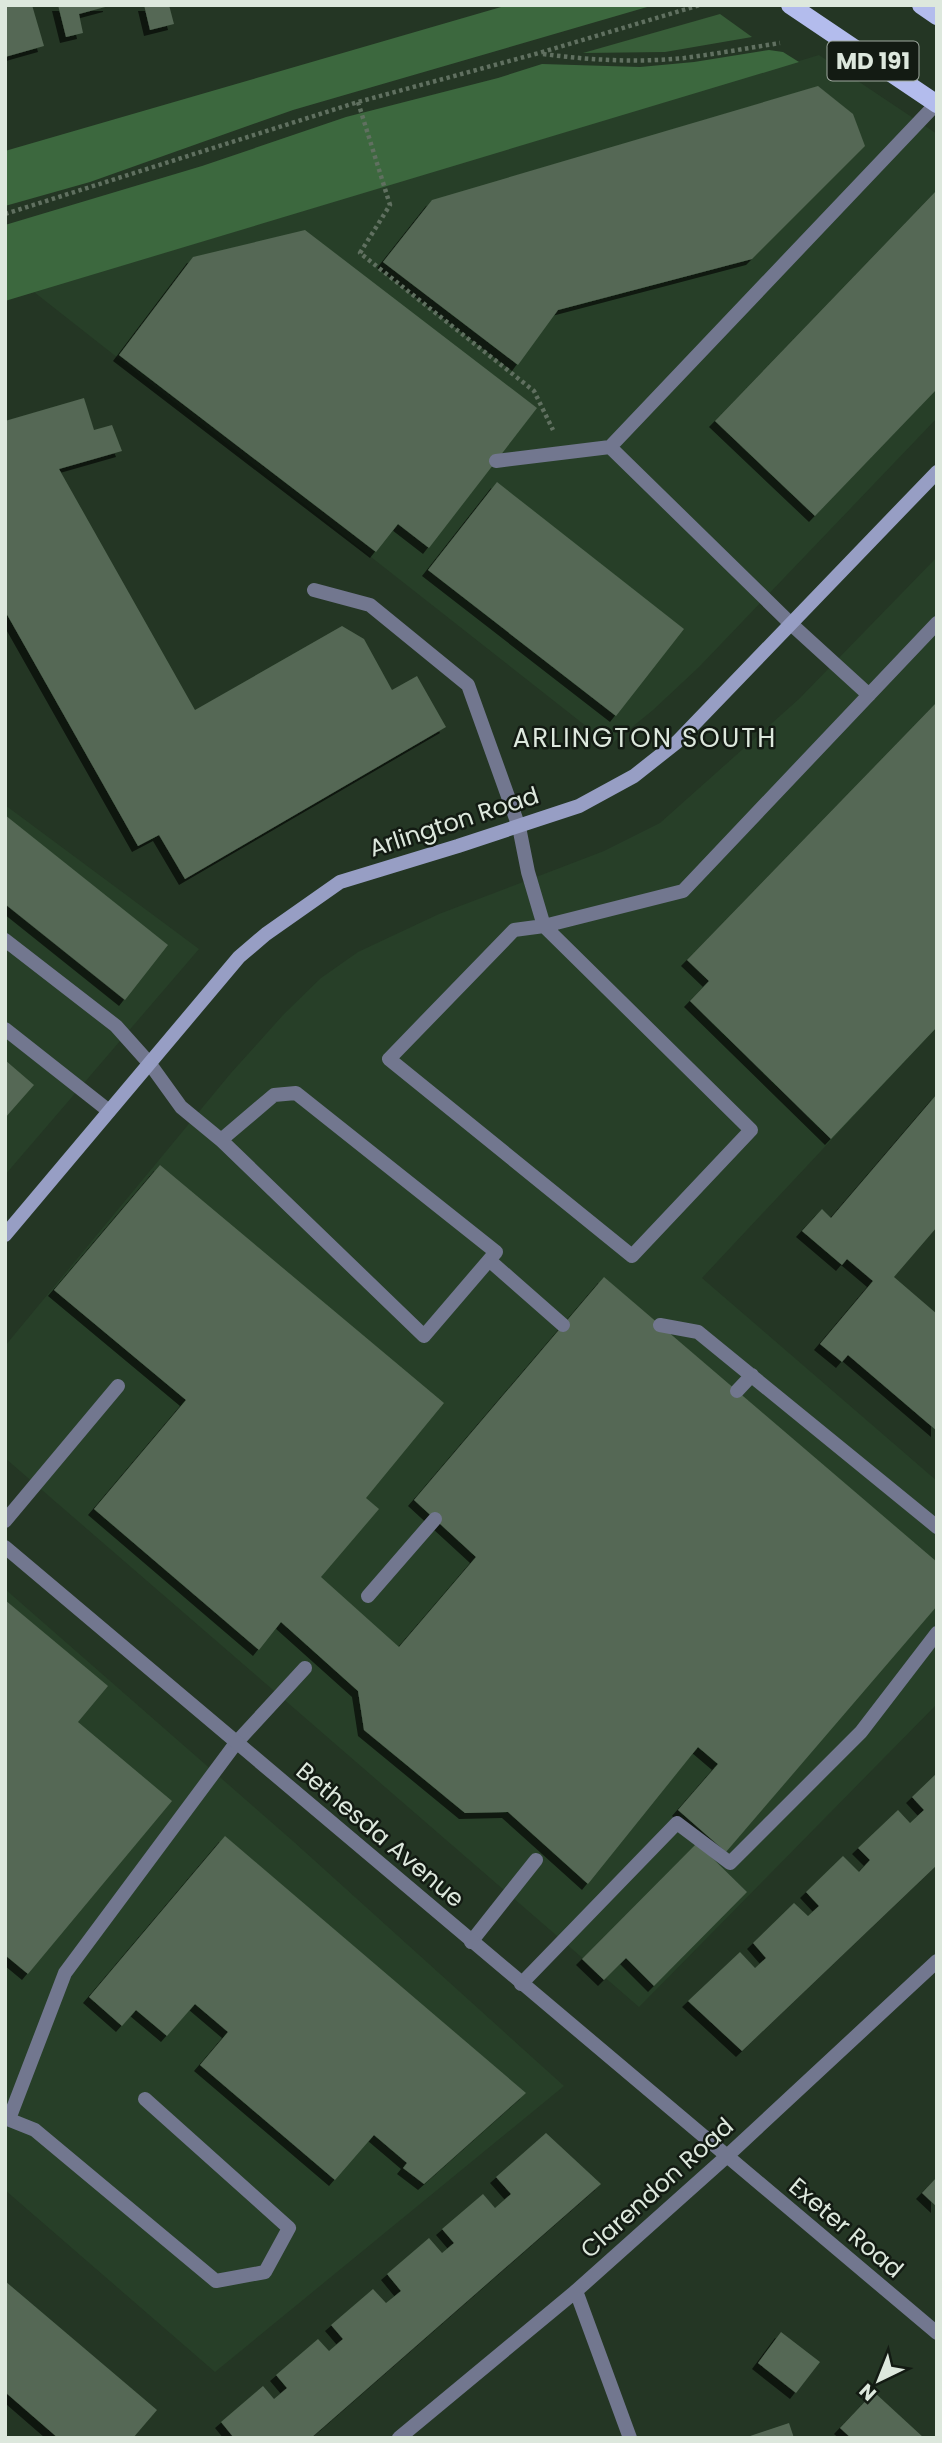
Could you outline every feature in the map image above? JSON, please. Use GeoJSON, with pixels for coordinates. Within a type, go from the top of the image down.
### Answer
{"type":"FeatureCollection","features":[{"type":"Feature","properties":{"kind":"main road","name":"MD 191"},"geometry":{"type":"LineString","coordinates":[[790,5],[937,104]]}},
{"type":"Feature","properties":{"kind":"main road","name":"MD 191"},"geometry":{"type":"LineString","coordinates":[[921,5],[937,16]]}},
{"type":"Feature","properties":{"kind":"main road","name":"Arlington Road"},"geometry":{"type":"LineString","coordinates":[[5,1235],[239,957],[265,934],[340,882],[579,806],[635,776],[677,742],[937,472]]}},
{"type":"Feature","properties":{"kind":"street"},"geometry":{"type":"LineString","coordinates":[[496,461],[610,447],[937,104]]}},
{"type":"Feature","properties":{"kind":"street"},"geometry":{"type":"LineString","coordinates":[[610,447],[790,623],[869,695]]}},
{"type":"Feature","properties":{"kind":"street"},"geometry":{"type":"LineString","coordinates":[[314,590],[370,605],[468,685],[519,827],[528,872],[544,926],[751,1130],[632,1256],[389,1059],[514,930],[544,926],[683,891],[937,623]]}},
{"type":"Feature","properties":{"kind":"street"},"geometry":{"type":"LineString","coordinates":[[5,940],[116,1026],[150,1063],[181,1107],[221,1140],[424,1336],[496,1252],[296,1093],[274,1094],[221,1140]]}},
{"type":"Feature","properties":{"kind":"street"},"geometry":{"type":"LineString","coordinates":[[5,1029],[109,1111]]}},
{"type":"Feature","properties":{"kind":"street"},"geometry":{"type":"LineString","coordinates":[[489,1261],[563,1325]]}},
{"type":"Feature","properties":{"kind":"street"},"geometry":{"type":"LineString","coordinates":[[660,1325],[698,1332],[937,1527]]}},
{"type":"Feature","properties":{"kind":"street"},"geometry":{"type":"LineString","coordinates":[[737,1391],[752,1375]]}},
{"type":"Feature","properties":{"kind":"street"},"geometry":{"type":"LineString","coordinates":[[5,1521],[118,1386]]}},
{"type":"Feature","properties":{"kind":"street"},"geometry":{"type":"LineString","coordinates":[[368,1596],[435,1519]]}},
{"type":"Feature","properties":{"kind":"street","name":"Bethesda Avenue"},"geometry":{"type":"LineString","coordinates":[[5,1547],[726,2157]]}},
{"type":"Feature","properties":{"kind":"street"},"geometry":{"type":"LineString","coordinates":[[521,1983],[677,1823],[730,1863],[861,1732],[937,1633]]}},
{"type":"Feature","properties":{"kind":"street"},"geometry":{"type":"LineString","coordinates":[[145,2099],[289,2228],[265,2272],[216,2281],[44,2137],[35,2130],[7,2118],[65,1973],[236,1742],[305,1668]]}},
{"type":"Feature","properties":{"kind":"street"},"geometry":{"type":"LineString","coordinates":[[471,1942],[536,1860]]}},
{"type":"Feature","properties":{"kind":"street","name":"Clarendon Road"},"geometry":{"type":"LineString","coordinates":[[399,2438],[576,2291],[726,2157],[937,1961]]}},
{"type":"Feature","properties":{"kind":"street","name":"Exeter Road"},"geometry":{"type":"LineString","coordinates":[[726,2157],[937,2333]]}},
{"type":"Feature","properties":{"kind":"street"},"geometry":{"type":"LineString","coordinates":[[576,2291],[630,2438]]}},
{"type":"Feature","properties":{"kind":"path"},"geometry":{"type":"LineString","coordinates":[[5,214],[358,102],[539,53],[700,5]]}},
{"type":"Feature","properties":{"kind":"path"},"geometry":{"type":"LineString","coordinates":[[539,53],[589,60],[633,61],[682,58],[780,43]]}},
{"type":"Feature","properties":{"kind":"path"},"geometry":{"type":"LineString","coordinates":[[358,102],[390,205],[360,253],[534,391],[564,452]]}},
{"type":"Feature","properties":{"kind":"shaded area"},"geometry":{"type":"Polygon","coordinates":[[[720,14],[752,37],[665,52],[583,53],[720,14]]]}},
{"type":"Feature","properties":{"kind":"shaded area"},"geometry":{"type":"Polygon","coordinates":[[[819,55],[937,134],[937,418],[699,667],[610,745],[34,292],[819,55]]]}},
{"type":"Feature","properties":{"kind":"shaded area"},"geometry":{"type":"Polygon","coordinates":[[[937,557],[937,1027],[702,1278],[937,1481],[937,1704],[639,2007],[5,1458],[5,1346],[231,1073],[284,1014],[321,978],[358,952],[439,914],[604,851],[660,823],[799,699],[937,557]]]}},
{"type":"Feature","properties":{"kind":"shaded area"},"geometry":{"type":"Polygon","coordinates":[[[5,805],[199,949],[5,1175],[5,805]]]}},
{"type":"Feature","properties":{"kind":"shaded area"},"geometry":{"type":"Polygon","coordinates":[[[5,1589],[294,1842],[564,2086],[215,2372],[5,2190],[5,1589]]]}},
{"type":"Feature","properties":{"kind":"green space"},"geometry":{"type":"Polygon","coordinates":[[[508,5],[654,5],[293,110],[90,182],[5,206],[5,151],[508,5]]]}},
{"type":"Feature","properties":{"kind":"green space"},"geometry":{"type":"Polygon","coordinates":[[[769,50],[783,52],[799,62],[5,301],[5,225],[202,166],[346,117],[542,64],[640,67],[769,50]]]}},
{"type":"Feature","properties":{"kind":"building"},"geometry":{"type":"Polygon","coordinates":[[[5,5],[32,5],[44,46],[5,57],[5,5]]]}},
{"type":"Feature","properties":{"kind":"building"},"geometry":{"type":"Polygon","coordinates":[[[58,5],[109,6],[79,14],[83,33],[66,37],[58,5]]]}},
{"type":"Feature","properties":{"kind":"building"},"geometry":{"type":"Polygon","coordinates":[[[144,5],[169,5],[174,24],[150,30],[144,5]]]}},
{"type":"Feature","properties":{"kind":"building"},"geometry":{"type":"Polygon","coordinates":[[[818,86],[853,114],[865,146],[752,259],[558,310],[518,365],[383,262],[432,200],[818,86]]]}},
{"type":"Feature","properties":{"kind":"building"},"geometry":{"type":"Polygon","coordinates":[[[937,190],[937,389],[815,516],[715,421],[937,190]]]}},
{"type":"Feature","properties":{"kind":"building"},"geometry":{"type":"Polygon","coordinates":[[[305,230],[537,408],[429,548],[398,524],[376,552],[119,355],[193,257],[305,230]]]}},
{"type":"Feature","properties":{"kind":"building"},"geometry":{"type":"Polygon","coordinates":[[[84,398],[94,430],[112,425],[122,451],[59,469],[195,710],[342,626],[364,639],[392,690],[417,676],[446,727],[185,879],[159,835],[138,846],[5,611],[5,421],[84,398]]]}},
{"type":"Feature","properties":{"kind":"building"},"geometry":{"type":"Polygon","coordinates":[[[497,482],[684,629],[616,716],[428,570],[497,482]]]}},
{"type":"Feature","properties":{"kind":"building"},"geometry":{"type":"Polygon","coordinates":[[[937,702],[937,1027],[831,1139],[690,1001],[709,981],[687,960],[937,702]]]}},
{"type":"Feature","properties":{"kind":"building"},"geometry":{"type":"Polygon","coordinates":[[[5,815],[168,945],[125,1000],[5,904],[5,815]]]}},
{"type":"Feature","properties":{"kind":"building"},"geometry":{"type":"Polygon","coordinates":[[[5,1060],[34,1085],[5,1118],[5,1060]]]}},
{"type":"Feature","properties":{"kind":"building"},"geometry":{"type":"Polygon","coordinates":[[[937,1094],[937,1227],[894,1277],[937,1314],[937,1431],[848,1355],[842,1362],[820,1344],[873,1281],[847,1259],[842,1265],[802,1231],[822,1209],[831,1218],[937,1094]]]}},
{"type":"Feature","properties":{"kind":"building"},"geometry":{"type":"Polygon","coordinates":[[[160,1165],[444,1403],[366,1498],[379,1509],[321,1577],[399,1647],[476,1557],[414,1500],[604,1277],[937,1562],[937,1606],[726,1852],[678,1810],[718,1764],[698,1747],[588,1884],[508,1812],[465,1813],[364,1730],[358,1691],[281,1622],[259,1650],[94,1509],[186,1400],[54,1290],[160,1165]]]}},
{"type":"Feature","properties":{"kind":"building"},"geometry":{"type":"Polygon","coordinates":[[[5,1600],[108,1686],[78,1722],[172,1801],[28,1974],[5,1955],[5,1600]]]}},
{"type":"Feature","properties":{"kind":"building"},"geometry":{"type":"Polygon","coordinates":[[[937,1773],[937,1865],[742,2051],[688,2001],[740,1952],[755,1968],[766,1958],[753,1943],[794,1903],[808,1916],[819,1906],[806,1892],[843,1856],[859,1872],[870,1860],[858,1848],[898,1810],[910,1823],[924,1810],[912,1797],[937,1773]]]}},
{"type":"Feature","properties":{"kind":"building"},"geometry":{"type":"Polygon","coordinates":[[[225,1836],[526,2093],[424,2184],[403,2168],[407,2163],[374,2135],[335,2180],[200,2065],[228,2032],[195,2004],[167,2036],[136,2010],[122,2026],[89,1997],[225,1836]]]}},
{"type":"Feature","properties":{"kind":"building"},"geometry":{"type":"Polygon","coordinates":[[[697,1843],[747,1892],[654,1986],[626,1958],[604,1980],[582,1959],[697,1843]]]}},
{"type":"Feature","properties":{"kind":"building"},"geometry":{"type":"Polygon","coordinates":[[[546,2133],[601,2184],[311,2438],[234,2438],[221,2422],[263,2386],[274,2399],[287,2388],[276,2375],[318,2339],[329,2351],[343,2339],[331,2325],[373,2289],[386,2303],[401,2291],[387,2274],[429,2238],[442,2253],[454,2243],[442,2229],[483,2194],[495,2208],[511,2194],[496,2177],[546,2133]]]}},
{"type":"Feature","properties":{"kind":"building"},"geometry":{"type":"Polygon","coordinates":[[[937,2177],[937,2207],[922,2193],[937,2177]]]}},
{"type":"Feature","properties":{"kind":"building"},"geometry":{"type":"Polygon","coordinates":[[[5,2281],[157,2410],[133,2438],[58,2438],[5,2392],[5,2281]]]}},
{"type":"Feature","properties":{"kind":"building"},"geometry":{"type":"Polygon","coordinates":[[[781,2332],[820,2362],[796,2393],[758,2363],[781,2332]]]}},
{"type":"Feature","properties":{"kind":"building"},"geometry":{"type":"Polygon","coordinates":[[[874,2392],[924,2438],[851,2438],[840,2428],[874,2392]]]}},
{"type":"Feature","properties":{"kind":"building"},"geometry":{"type":"Polygon","coordinates":[[[789,2423],[794,2438],[747,2438],[747,2437],[789,2423]]]}},
{"type":"Feature","properties":{"kind":"district","name":"ARLINGTON SOUTH"},"geometry":{"type":"Point","coordinates":[645,738]}}]}
